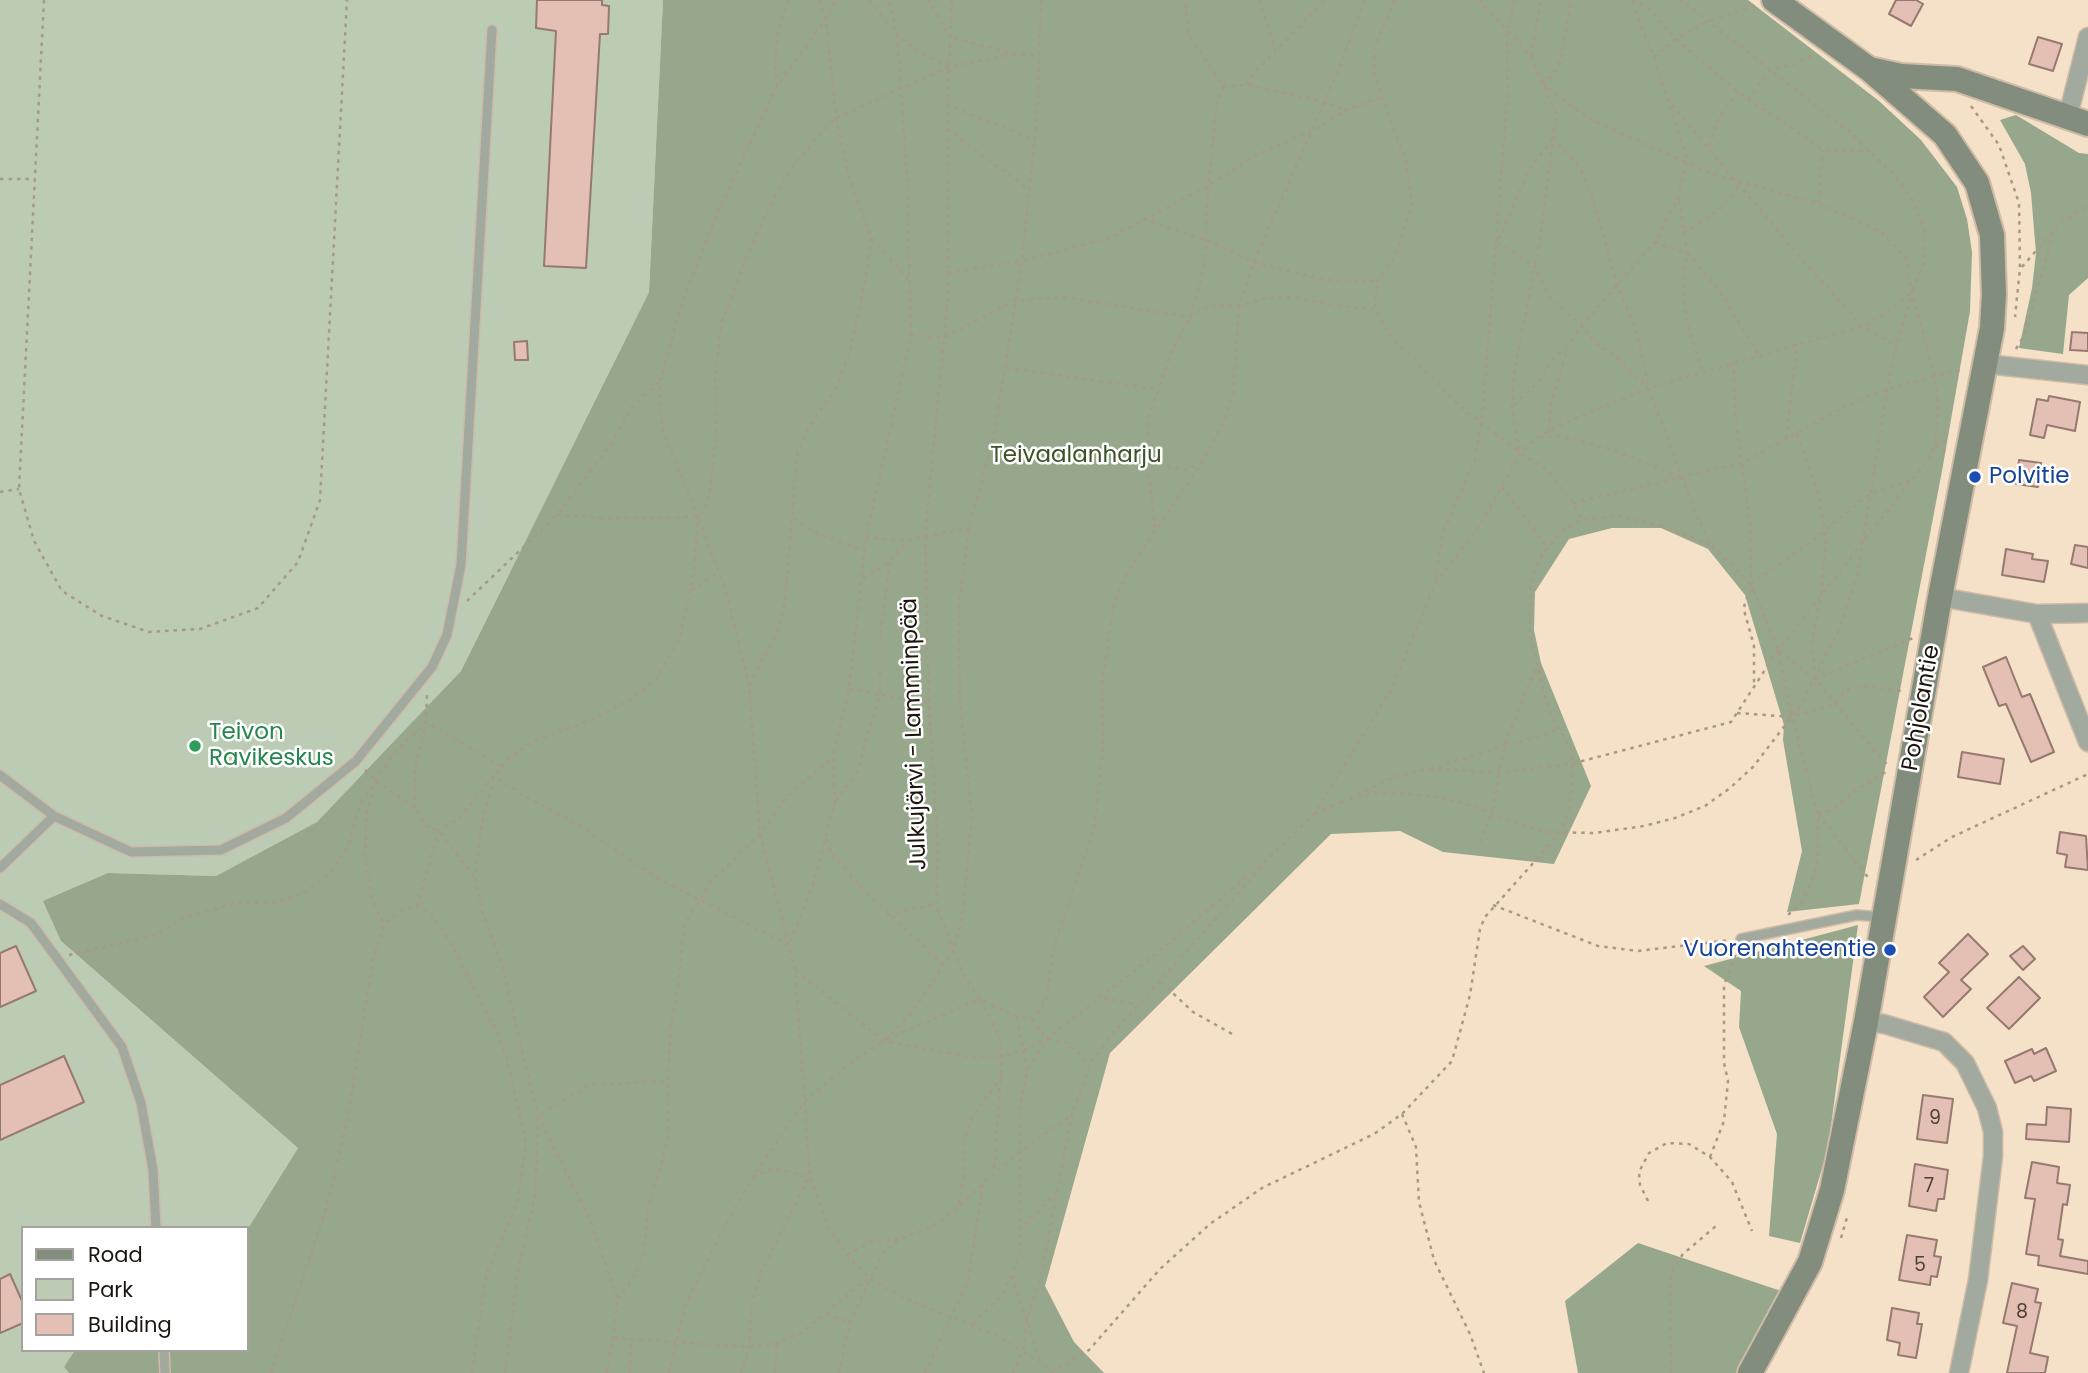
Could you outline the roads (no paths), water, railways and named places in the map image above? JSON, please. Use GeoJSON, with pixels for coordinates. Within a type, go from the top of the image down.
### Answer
{"type":"FeatureCollection","features":[{"type":"Feature","properties":{"kind":"main road","name":"Pohjolantie"},"geometry":{"type":"LineString","coordinates":[[1749,1373],[1803,1278],[1832,1190],[1866,1023],[1924,694],[1925,638],[1940,597],[1987,366],[1992,328],[1994,264],[1989,218],[1980,192],[1967,165],[1945,135],[1869,69],[1767,2]]}},
{"type":"Feature","properties":{"kind":"main road"},"geometry":{"type":"LineString","coordinates":[[1869,69],[1901,76],[1957,79],[2078,120]]}},
{"type":"Feature","properties":{"kind":"street"},"geometry":{"type":"LineString","coordinates":[[2078,120],[2088,37]]}},
{"type":"Feature","properties":{"kind":"street"},"geometry":{"type":"LineString","coordinates":[[1987,366],[2088,375]]}},
{"type":"Feature","properties":{"kind":"street"},"geometry":{"type":"LineString","coordinates":[[1940,597],[2037,614],[2088,612]]}},
{"type":"Feature","properties":{"kind":"street"},"geometry":{"type":"LineString","coordinates":[[2037,614],[2088,742]]}},
{"type":"Feature","properties":{"kind":"street"},"geometry":{"type":"LineString","coordinates":[[1866,1023],[1884,1024],[1944,1042],[1965,1063],[1987,1108],[1993,1132],[1993,1156],[1978,1280],[1959,1373]]}},
{"type":"Feature","properties":{"kind":"lane"},"geometry":{"type":"LineString","coordinates":[[0,775],[54,816],[131,852],[221,850],[286,818],[356,761],[432,667],[447,635],[460,565],[492,30]]}},
{"type":"Feature","properties":{"kind":"lane"},"geometry":{"type":"LineString","coordinates":[[0,868],[54,816]]}},
{"type":"Feature","properties":{"kind":"lane"},"geometry":{"type":"LineString","coordinates":[[0,904],[31,923],[122,1047],[141,1103],[153,1170],[156,1226]]}},
{"type":"Feature","properties":{"kind":"lane"},"geometry":{"type":"LineString","coordinates":[[1741,939],[1885,907]]}},
{"type":"Feature","properties":{"kind":"lane"},"geometry":{"type":"LineString","coordinates":[[164,1352],[165,1373]]}},
{"type":"Feature","properties":{"kind":"place","name":"Polvitie"},"geometry":{"type":"Point","coordinates":[1975,477]}},
{"type":"Feature","properties":{"kind":"place","name":"Teivon Ravikeskus"},"geometry":{"type":"Point","coordinates":[195,746]}},
{"type":"Feature","properties":{"kind":"place","name":"Vuorenahteentie"},"geometry":{"type":"Point","coordinates":[1890,950]}},
{"type":"Feature","properties":{"kind":"park label","name":"Teivaalanharju"},"geometry":{"type":"Point","coordinates":[1076,456]}}]}
